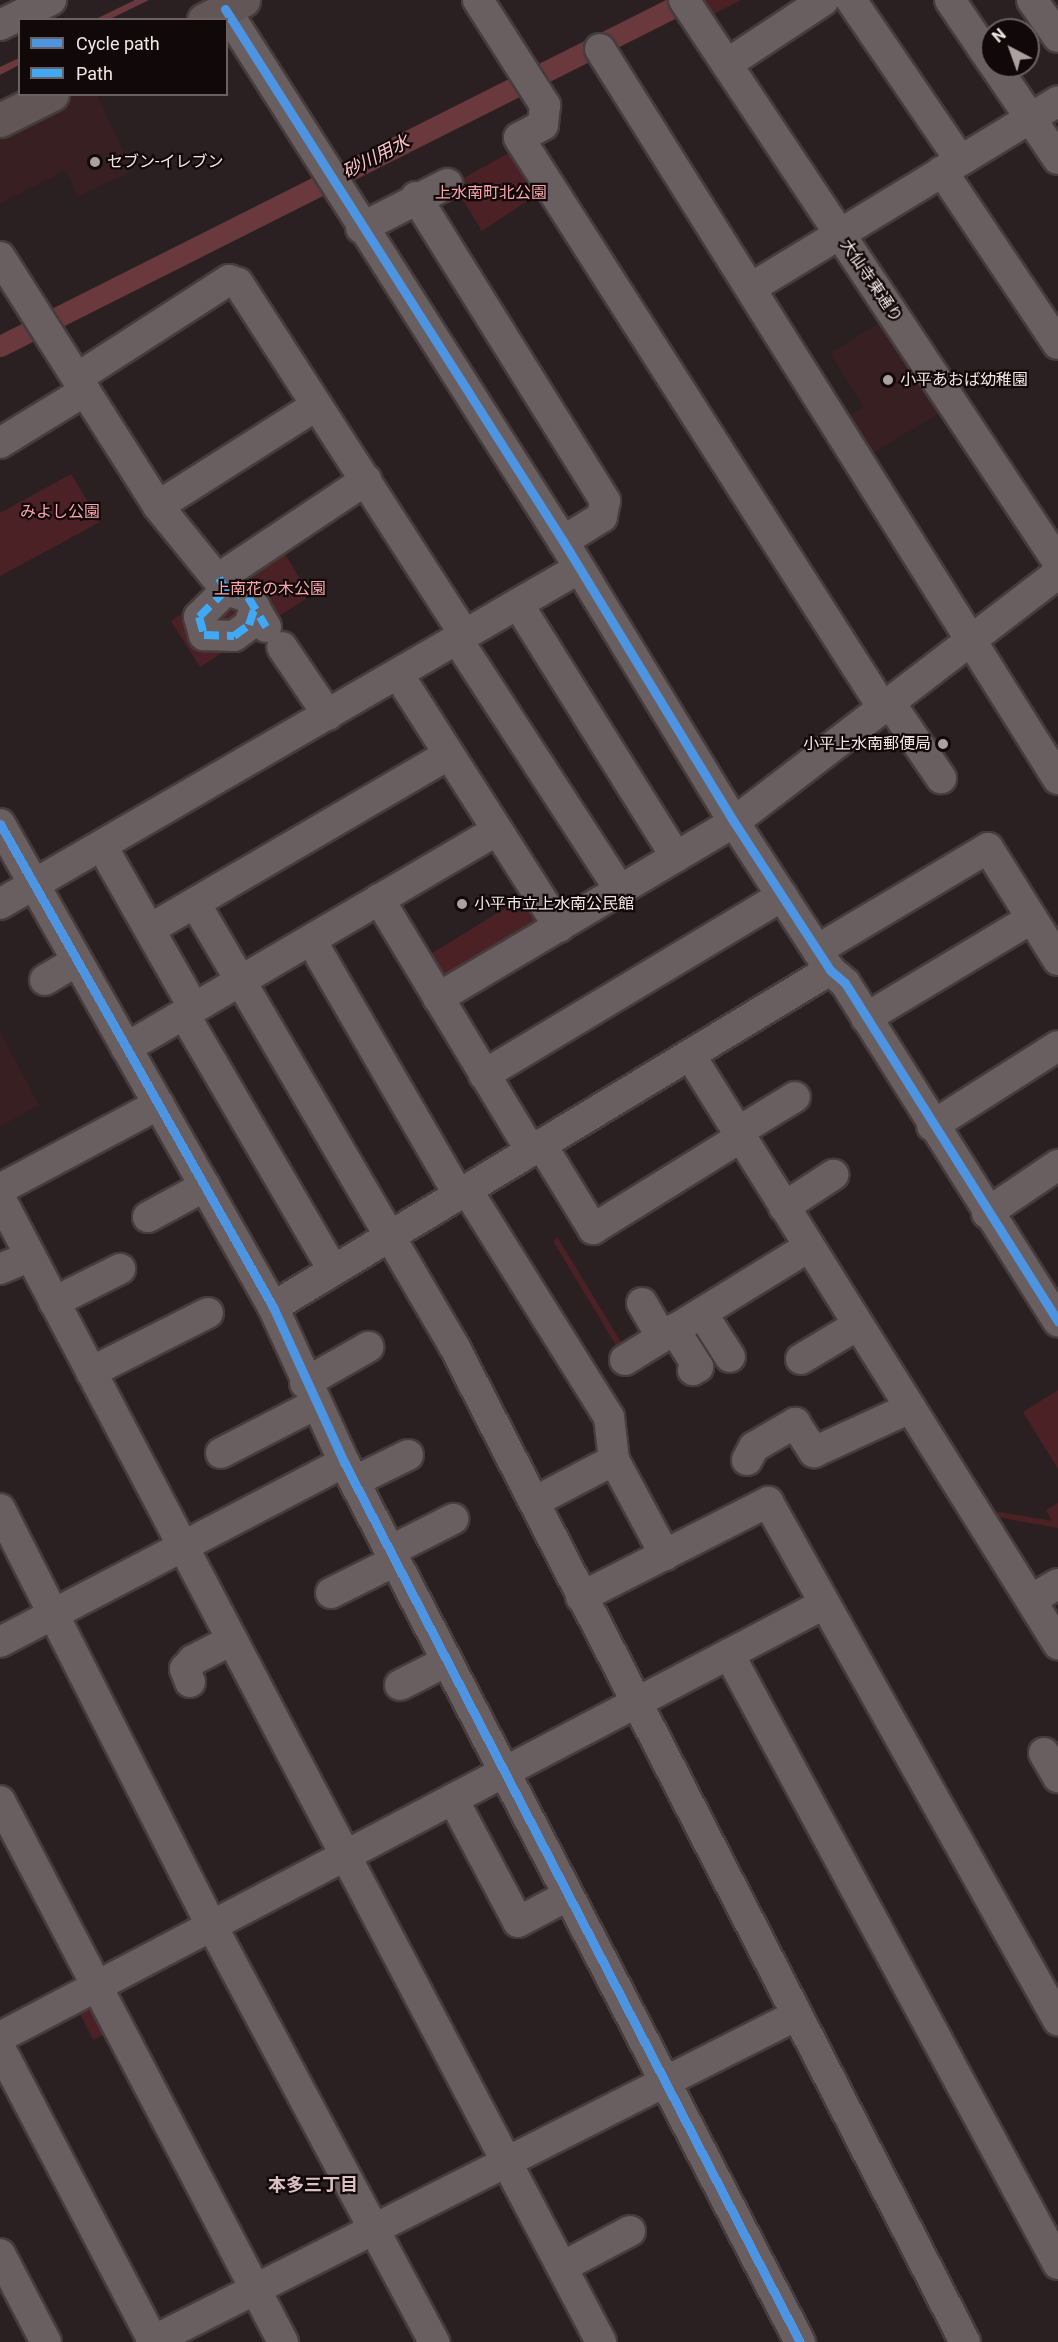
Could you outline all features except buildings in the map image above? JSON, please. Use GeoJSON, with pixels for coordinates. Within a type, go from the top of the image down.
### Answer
{"type":"FeatureCollection","features":[{"type":"Feature","properties":{"kind":"main road"},"geometry":{"type":"LineString","coordinates":[[0,120],[48,96]]}},
{"type":"Feature","properties":{"kind":"street"},"geometry":{"type":"LineString","coordinates":[[0,25],[51,0]]}},
{"type":"Feature","properties":{"kind":"street"},"geometry":{"type":"LineString","coordinates":[[478,0],[545,105],[543,125],[510,145],[886,706],[941,778]]}},
{"type":"Feature","properties":{"kind":"street"},"geometry":{"type":"LineString","coordinates":[[727,64],[824,0]]}},
{"type":"Feature","properties":{"kind":"street"},"geometry":{"type":"LineString","coordinates":[[851,0],[1058,344]]}},
{"type":"Feature","properties":{"kind":"street"},"geometry":{"type":"LineString","coordinates":[[950,0],[980,44]]}},
{"type":"Feature","properties":{"kind":"street"},"geometry":{"type":"LineString","coordinates":[[1032,0],[1058,37]]}},
{"type":"Feature","properties":{"kind":"street","name":"大仙寺東通り"},"geometry":{"type":"LineString","coordinates":[[688,5],[1058,562]]}},
{"type":"Feature","properties":{"kind":"street"},"geometry":{"type":"LineString","coordinates":[[224,10],[361,228],[563,541],[734,822],[824,960],[866,1018],[987,1213],[1058,1321]]}},
{"type":"Feature","properties":{"kind":"street"},"geometry":{"type":"LineString","coordinates":[[600,49],[1058,779]]}},
{"type":"Feature","properties":{"kind":"street"},"geometry":{"type":"LineString","coordinates":[[1003,78],[1058,159]]}},
{"type":"Feature","properties":{"kind":"street"},"geometry":{"type":"LineString","coordinates":[[751,288],[1058,101]]}},
{"type":"Feature","properties":{"kind":"street"},"geometry":{"type":"LineString","coordinates":[[361,228],[416,197],[447,184]]}},
{"type":"Feature","properties":{"kind":"street"},"geometry":{"type":"LineString","coordinates":[[416,197],[605,501],[602,517],[563,541]]}},
{"type":"Feature","properties":{"kind":"street"},"geometry":{"type":"LineString","coordinates":[[0,257],[158,506],[222,584],[248,597],[328,716]]}},
{"type":"Feature","properties":{"kind":"street"},"geometry":{"type":"LineString","coordinates":[[0,443],[229,280],[238,283],[366,480],[461,637],[620,890]]}},
{"type":"Feature","properties":{"kind":"street"},"geometry":{"type":"LineString","coordinates":[[158,506],[317,405]]}},
{"type":"Feature","properties":{"kind":"street"},"geometry":{"type":"LineString","coordinates":[[267,627],[249,625],[234,636],[204,635],[199,617],[222,584],[366,480]]}},
{"type":"Feature","properties":{"kind":"street"},"geometry":{"type":"LineString","coordinates":[[0,904],[38,887],[578,569]]}},
{"type":"Feature","properties":{"kind":"street"},"geometry":{"type":"LineString","coordinates":[[438,998],[734,822],[1058,573]]}},
{"type":"Feature","properties":{"kind":"street"},"geometry":{"type":"LineString","coordinates":[[518,604],[676,857]]}},
{"type":"Feature","properties":{"kind":"street"},"geometry":{"type":"LineString","coordinates":[[398,674],[559,927]]}},
{"type":"Feature","properties":{"kind":"street"},"geometry":{"type":"LineString","coordinates":[[150,930],[449,754]]}},
{"type":"Feature","properties":{"kind":"street"},"geometry":{"type":"LineString","coordinates":[[1,826],[38,887],[40,903],[159,1104],[273,1307],[310,1394],[392,1556],[800,2342]]}},
{"type":"Feature","properties":{"kind":"street"},"geometry":{"type":"LineString","coordinates":[[126,1048],[497,830]]}},
{"type":"Feature","properties":{"kind":"street"},"geometry":{"type":"LineString","coordinates":[[103,848],[150,930],[189,1011],[333,1270]]}},
{"type":"Feature","properties":{"kind":"street"},"geometry":{"type":"LineString","coordinates":[[273,1307],[690,1055],[988,848],[1058,960]]}},
{"type":"Feature","properties":{"kind":"street"},"geometry":{"type":"LineString","coordinates":[[484,1075],[782,896]]}},
{"type":"Feature","properties":{"kind":"street"},"geometry":{"type":"LineString","coordinates":[[379,899],[484,1075],[593,1228],[795,1097]]}},
{"type":"Feature","properties":{"kind":"street"},"geometry":{"type":"LineString","coordinates":[[195,903],[391,1236],[534,1502],[965,2342]]}},
{"type":"Feature","properties":{"kind":"street"},"geometry":{"type":"LineString","coordinates":[[866,1018],[1031,919]]}},
{"type":"Feature","properties":{"kind":"street"},"geometry":{"type":"LineString","coordinates":[[310,940],[463,1192],[609,1417],[614,1460],[665,1555]]}},
{"type":"Feature","properties":{"kind":"street"},"geometry":{"type":"LineString","coordinates":[[45,980],[75,962]]}},
{"type":"Feature","properties":{"kind":"street"},"geometry":{"type":"LineString","coordinates":[[932,1126],[1058,1046]]}},
{"type":"Feature","properties":{"kind":"street"},"geometry":{"type":"LineString","coordinates":[[690,1055],[856,1326],[1032,1599],[1058,1644]]}},
{"type":"Feature","properties":{"kind":"street"},"geometry":{"type":"LineString","coordinates":[[0,1189],[159,1104]]}},
{"type":"Feature","properties":{"kind":"street"},"geometry":{"type":"LineString","coordinates":[[987,1213],[1058,1165]]}},
{"type":"Feature","properties":{"kind":"street"},"geometry":{"type":"LineString","coordinates":[[784,1207],[833,1175]]}},
{"type":"Feature","properties":{"kind":"street"},"geometry":{"type":"LineString","coordinates":[[148,1217],[205,1186]]}},
{"type":"Feature","properties":{"kind":"street"},"geometry":{"type":"LineString","coordinates":[[0,1198],[601,2342]]}},
{"type":"Feature","properties":{"kind":"street"},"geometry":{"type":"LineString","coordinates":[[625,1360],[809,1247]]}},
{"type":"Feature","properties":{"kind":"street"},"geometry":{"type":"LineString","coordinates":[[0,1269],[30,1256]]}},
{"type":"Feature","properties":{"kind":"street"},"geometry":{"type":"LineString","coordinates":[[54,1302],[120,1269]]}},
{"type":"Feature","properties":{"kind":"street"},"geometry":{"type":"LineString","coordinates":[[642,1303],[698,1367],[693,1370]]}},
{"type":"Feature","properties":{"kind":"street"},"geometry":{"type":"LineString","coordinates":[[91,1372],[208,1313]]}},
{"type":"Feature","properties":{"kind":"street"},"geometry":{"type":"LineString","coordinates":[[702,1313],[730,1357]]}},
{"type":"Feature","properties":{"kind":"street"},"geometry":{"type":"LineString","coordinates":[[801,1359],[856,1326]]}},
{"type":"Feature","properties":{"kind":"street"},"geometry":{"type":"LineString","coordinates":[[221,1453],[310,1394],[368,1347]]}},
{"type":"Feature","properties":{"kind":"street"},"geometry":{"type":"LineString","coordinates":[[747,1460],[754,1447],[795,1422],[814,1452],[910,1408]]}},
{"type":"Feature","properties":{"kind":"street"},"geometry":{"type":"LineString","coordinates":[[0,1642],[183,1547],[350,1472],[408,1455]]}},
{"type":"Feature","properties":{"kind":"street"},"geometry":{"type":"LineString","coordinates":[[534,1502],[614,1460]]}},
{"type":"Feature","properties":{"kind":"street"},"geometry":{"type":"LineString","coordinates":[[581,1597],[768,1502],[1058,2020]]}},
{"type":"Feature","properties":{"kind":"street"},"geometry":{"type":"LineString","coordinates":[[0,1509],[212,1926],[435,2342]]}},
{"type":"Feature","properties":{"kind":"street"},"geometry":{"type":"LineString","coordinates":[[331,1593],[453,1519]]}},
{"type":"Feature","properties":{"kind":"street"},"geometry":{"type":"LineString","coordinates":[[1032,1599],[1058,1584]]}},
{"type":"Feature","properties":{"kind":"street"},"geometry":{"type":"LineString","coordinates":[[0,2037],[824,1604]]}},
{"type":"Feature","properties":{"kind":"street"},"geometry":{"type":"LineString","coordinates":[[190,1682],[185,1669],[193,1660],[232,1640]]}},
{"type":"Feature","properties":{"kind":"street"},"geometry":{"type":"LineString","coordinates":[[729,1654],[1058,2264]]}},
{"type":"Feature","properties":{"kind":"street"},"geometry":{"type":"LineString","coordinates":[[400,1685],[447,1661]]}},
{"type":"Feature","properties":{"kind":"street"},"geometry":{"type":"LineString","coordinates":[[453,1799],[518,1922],[567,1896]]}},
{"type":"Feature","properties":{"kind":"street"},"geometry":{"type":"LineString","coordinates":[[0,1801],[260,2290],[262,2308],[283,2342]]}},
{"type":"Feature","properties":{"kind":"street"},"geometry":{"type":"LineString","coordinates":[[0,2048],[152,2342],[508,2164],[664,2079],[797,2015]]}},
{"type":"Feature","properties":{"kind":"street"},"geometry":{"type":"LineString","coordinates":[[562,2266],[630,2231]]}},
{"type":"Feature","properties":{"kind":"street"},"geometry":{"type":"LineString","coordinates":[[0,2254],[46,2342]]}},
{"type":"Feature","properties":{"kind":"shaded area"},"geometry":{"type":"Polygon","coordinates":[[[135,0],[149,0],[112,18],[98,18],[135,0]]]}},
{"type":"Feature","properties":{"kind":"shaded area"},"geometry":{"type":"Polygon","coordinates":[[[18,58],[18,66],[0,75],[0,67],[18,58]]]}},
{"type":"Feature","properties":{"kind":"shaded area"},"geometry":{"type":"Polygon","coordinates":[[[72,96],[97,96],[132,171],[78,196],[66,170],[0,203],[0,132],[72,96]]]}},
{"type":"Feature","properties":{"kind":"shaded area","name":"小平あおば幼稚園"},"geometry":{"type":"Polygon","coordinates":[[[888,318],[948,408],[864,458],[841,421],[864,407],[830,353],[888,318]]]}},
{"type":"Feature","properties":{"kind":"shaded area"},"geometry":{"type":"Polygon","coordinates":[[[0,1032],[39,1105],[0,1127],[0,1032]]]}},
{"type":"Feature","properties":{"kind":"green space"},"geometry":{"type":"Polygon","coordinates":[[[701,0],[741,0],[704,19],[701,0]]]}},
{"type":"Feature","properties":{"kind":"green space","name":"上水南町北公園"},"geometry":{"type":"Polygon","coordinates":[[[507,154],[518,156],[542,191],[482,231],[453,184],[507,154]]]}},
{"type":"Feature","properties":{"kind":"green space","name":"みよし公園"},"geometry":{"type":"Polygon","coordinates":[[[71,474],[100,522],[0,576],[0,513],[71,474]]]}},
{"type":"Feature","properties":{"kind":"green space","name":"上南花の木公園"},"geometry":{"type":"Polygon","coordinates":[[[281,547],[310,596],[200,667],[171,621],[281,547]]]}},
{"type":"Feature","properties":{"kind":"green space"},"geometry":{"type":"Polygon","coordinates":[[[524,897],[537,919],[536,930],[446,984],[424,958],[524,897]]]}},
{"type":"Feature","properties":{"kind":"green space"},"geometry":{"type":"Polygon","coordinates":[[[558,1238],[630,1357],[625,1360],[553,1241],[558,1238]]]}},
{"type":"Feature","properties":{"kind":"green space"},"geometry":{"type":"Polygon","coordinates":[[[1058,1390],[1058,1469],[1023,1412],[1058,1390]]]}},
{"type":"Feature","properties":{"kind":"green space"},"geometry":{"type":"Polygon","coordinates":[[[1058,1503],[1058,1528],[991,1516],[988,1510],[1052,1521],[1046,1510],[1058,1503]]]}},
{"type":"Feature","properties":{"kind":"green space"},"geometry":{"type":"Polygon","coordinates":[[[89,1998],[114,2030],[93,2040],[76,2005],[89,1998]]]}},
{"type":"Feature","properties":{"kind":"waterway","name":"砂川用水"},"geometry":{"type":"LineString","coordinates":[[0,346],[688,0]]}},
{"type":"Feature","properties":{"kind":"marked path"},"geometry":{"type":"LineString","coordinates":[[219,578],[226,590],[248,597],[266,627]]}},
{"type":"Feature","properties":{"kind":"marked path"},"geometry":{"type":"LineString","coordinates":[[226,590],[199,617],[204,635],[234,636],[249,625],[255,607]]}},
{"type":"Feature","properties":{"kind":"cycle path"},"geometry":{"type":"LineString","coordinates":[[225,9],[563,541],[734,822],[830,970],[845,983],[1058,1321]]}},
{"type":"Feature","properties":{"kind":"cycle path"},"geometry":{"type":"LineString","coordinates":[[0,824],[273,1307],[344,1462],[800,2342]]}},
{"type":"Feature","properties":{"kind":"place","name":"セブン-イレブン"},"geometry":{"type":"Point","coordinates":[95,162]}},
{"type":"Feature","properties":{"kind":"place","name":"小平あおば幼稚園"},"geometry":{"type":"Point","coordinates":[888,380]}},
{"type":"Feature","properties":{"kind":"place","name":"小平上水南郵便局"},"geometry":{"type":"Point","coordinates":[943,744]}},
{"type":"Feature","properties":{"kind":"place","name":"小平市立上水南公民館"},"geometry":{"type":"Point","coordinates":[462,904]}},
{"type":"Feature","properties":{"kind":"district","name":"本多三丁目"},"geometry":{"type":"Point","coordinates":[313,2185]}}]}
